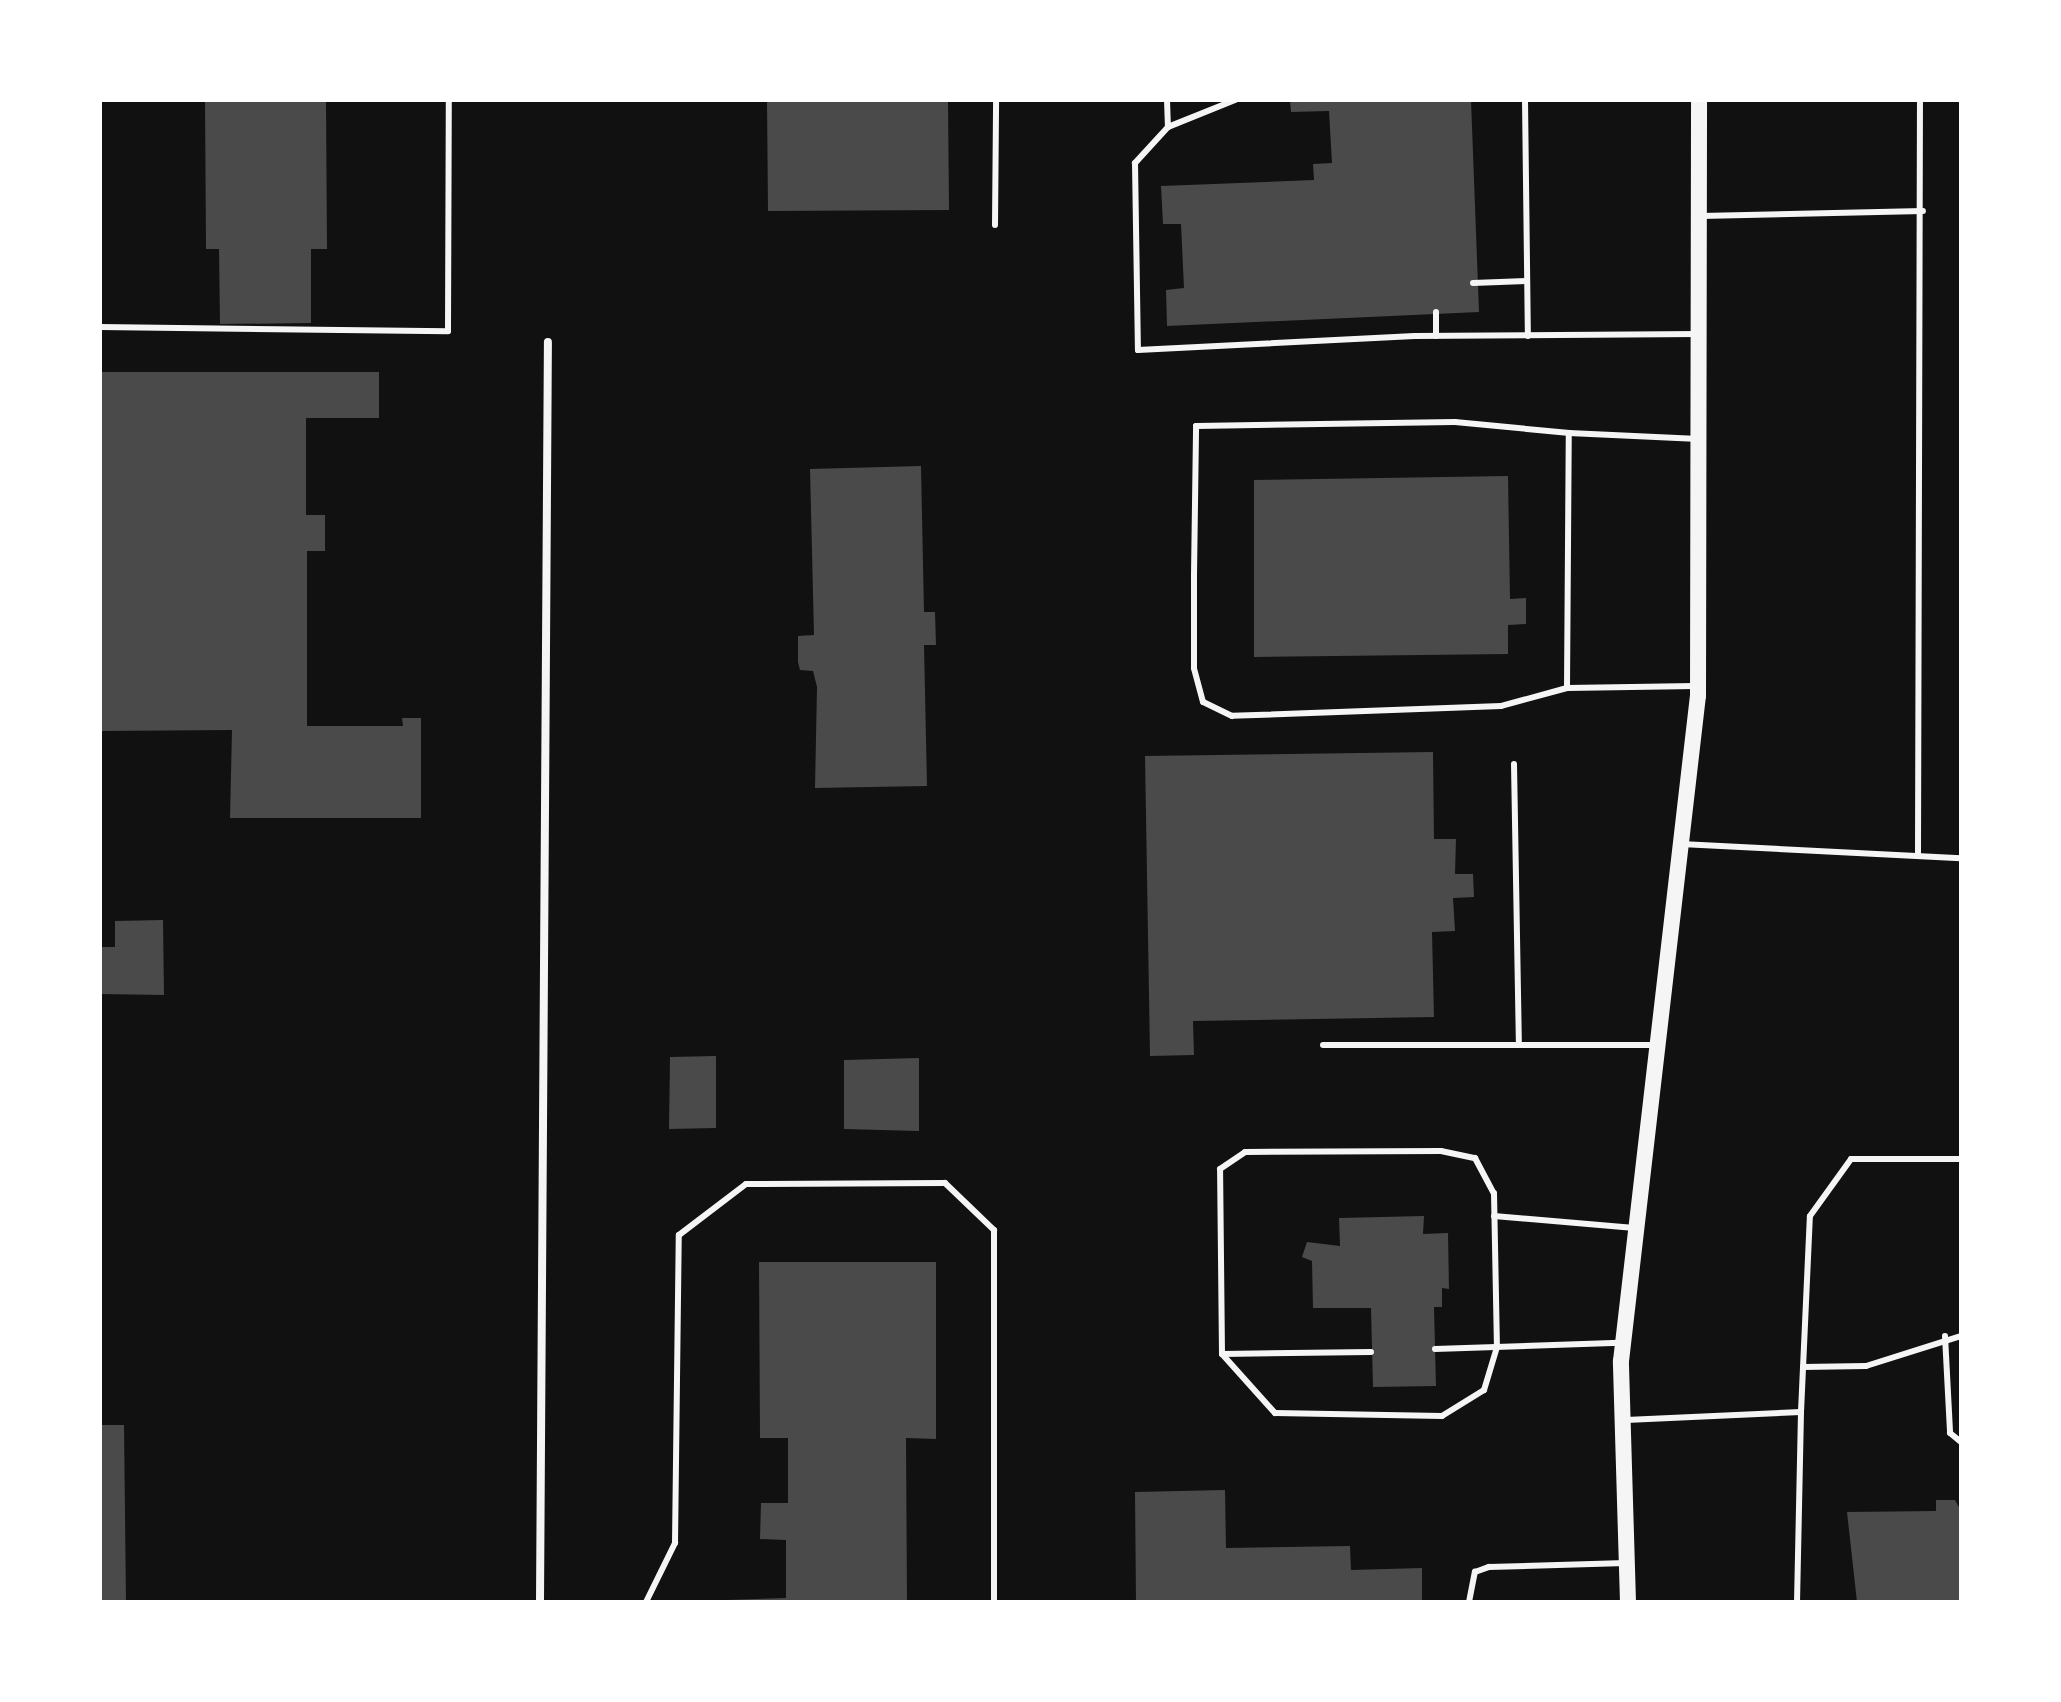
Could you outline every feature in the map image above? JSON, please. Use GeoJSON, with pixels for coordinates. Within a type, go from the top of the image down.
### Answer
{"type":"FeatureCollection","features":[{"type":"Feature","properties":{"kind":"main road"},"geometry":{"type":"LineString","coordinates":[[1628,1602],[1624,1343],[1698,686],[1699,100]]}},
{"type":"Feature","properties":{"kind":"street"},"geometry":{"type":"LineString","coordinates":[[540,1602],[548,342]]}},
{"type":"Feature","properties":{"kind":"lane"},"geometry":{"type":"LineString","coordinates":[[100,327],[448,331],[449,100]]}},
{"type":"Feature","properties":{"kind":"lane"},"geometry":{"type":"LineString","coordinates":[[995,225],[996,100]]}},
{"type":"Feature","properties":{"kind":"lane"},"geometry":{"type":"LineString","coordinates":[[1167,100],[1168,127]]}},
{"type":"Feature","properties":{"kind":"lane"},"geometry":{"type":"LineString","coordinates":[[1235,100],[1168,127],[1135,163],[1138,350],[1436,336],[1700,334]]}},
{"type":"Feature","properties":{"kind":"lane"},"geometry":{"type":"LineString","coordinates":[[1525,100],[1528,336]]}},
{"type":"Feature","properties":{"kind":"lane"},"geometry":{"type":"LineString","coordinates":[[1918,854],[1923,211],[1920,100]]}},
{"type":"Feature","properties":{"kind":"lane"},"geometry":{"type":"LineString","coordinates":[[1701,216],[1923,211]]}},
{"type":"Feature","properties":{"kind":"lane"},"geometry":{"type":"LineString","coordinates":[[1473,283],[1526,281]]}},
{"type":"Feature","properties":{"kind":"lane"},"geometry":{"type":"LineString","coordinates":[[1436,312],[1436,336]]}},
{"type":"Feature","properties":{"kind":"lane"},"geometry":{"type":"LineString","coordinates":[[1698,686],[1567,688],[1501,706],[1232,716],[1203,702],[1194,668],[1194,575],[1196,426],[1455,422],[1569,433],[1699,439]]}},
{"type":"Feature","properties":{"kind":"lane"},"geometry":{"type":"LineString","coordinates":[[1567,688],[1569,433]]}},
{"type":"Feature","properties":{"kind":"lane"},"geometry":{"type":"LineString","coordinates":[[1514,764],[1519,1041]]}},
{"type":"Feature","properties":{"kind":"lane"},"geometry":{"type":"LineString","coordinates":[[1681,844],[1961,858]]}},
{"type":"Feature","properties":{"kind":"lane"},"geometry":{"type":"LineString","coordinates":[[1323,1045],[1519,1041],[1658,1045]]}},
{"type":"Feature","properties":{"kind":"lane"},"geometry":{"type":"LineString","coordinates":[[1245,1152],[1460,1153],[1487,1170],[1494,1216],[1497,1347],[1484,1390],[1453,1412],[1429,1417],[1275,1413],[1222,1354],[1217,1181],[1230,1159],[1245,1152]]}},
{"type":"Feature","properties":{"kind":"lane"},"geometry":{"type":"LineString","coordinates":[[1797,1602],[1810,1216],[1851,1159],[1961,1159]]}},
{"type":"Feature","properties":{"kind":"lane"},"geometry":{"type":"LineString","coordinates":[[646,1602],[675,1543],[679,1235],[746,1184],[945,1183],[994,1230],[994,1602]]}},
{"type":"Feature","properties":{"kind":"lane"},"geometry":{"type":"LineString","coordinates":[[1494,1216],[1637,1228]]}},
{"type":"Feature","properties":{"kind":"lane"},"geometry":{"type":"LineString","coordinates":[[1803,1367],[1866,1366],[1945,1336],[1961,1336]]}},
{"type":"Feature","properties":{"kind":"lane"},"geometry":{"type":"LineString","coordinates":[[1945,1336],[1950,1433],[1961,1442]]}},
{"type":"Feature","properties":{"kind":"lane"},"geometry":{"type":"LineString","coordinates":[[1435,1349],[1624,1343]]}},
{"type":"Feature","properties":{"kind":"lane"},"geometry":{"type":"LineString","coordinates":[[1222,1354],[1371,1352]]}},
{"type":"Feature","properties":{"kind":"lane"},"geometry":{"type":"LineString","coordinates":[[1623,1420],[1801,1412]]}},
{"type":"Feature","properties":{"kind":"lane"},"geometry":{"type":"LineString","coordinates":[[1469,1602],[1475,1572],[1489,1567],[1626,1563]]}},
{"type":"Feature","properties":{"kind":"building"},"geometry":{"type":"Polygon","coordinates":[[[205,100],[326,100],[327,249],[311,249],[311,323],[220,324],[219,249],[206,249],[205,100]]]}},
{"type":"Feature","properties":{"kind":"building"},"geometry":{"type":"Polygon","coordinates":[[[767,100],[948,100],[949,210],[768,211],[767,100]]]}},
{"type":"Feature","properties":{"kind":"building"},"geometry":{"type":"Polygon","coordinates":[[[1290,100],[1471,100],[1479,312],[1167,326],[1166,290],[1184,288],[1181,224],[1163,224],[1161,186],[1314,180],[1313,164],[1332,163],[1329,111],[1291,112],[1290,100]]]}},
{"type":"Feature","properties":{"kind":"building"},"geometry":{"type":"Polygon","coordinates":[[[100,372],[379,372],[379,418],[306,418],[306,515],[325,515],[325,551],[307,551],[307,726],[403,726],[402,718],[421,718],[421,818],[230,818],[232,730],[100,731],[100,372]]]}},
{"type":"Feature","properties":{"kind":"building"},"geometry":{"type":"Polygon","coordinates":[[[921,466],[924,612],[935,612],[936,645],[924,645],[927,786],[815,788],[817,687],[813,671],[800,670],[798,662],[798,636],[814,635],[810,469],[921,466]]]}},
{"type":"Feature","properties":{"kind":"building"},"geometry":{"type":"Polygon","coordinates":[[[1508,476],[1510,599],[1526,598],[1526,624],[1508,625],[1508,654],[1254,657],[1254,480],[1508,476]]]}},
{"type":"Feature","properties":{"kind":"building"},"geometry":{"type":"Polygon","coordinates":[[[1433,752],[1434,839],[1456,839],[1455,874],[1473,874],[1474,897],[1453,898],[1455,931],[1432,932],[1434,1017],[1193,1021],[1194,1055],[1150,1056],[1145,756],[1433,752]]]}},
{"type":"Feature","properties":{"kind":"building"},"geometry":{"type":"Polygon","coordinates":[[[163,920],[164,995],[100,994],[100,947],[115,947],[115,921],[163,920]]]}},
{"type":"Feature","properties":{"kind":"building"},"geometry":{"type":"Polygon","coordinates":[[[716,1056],[716,1128],[669,1129],[670,1057],[716,1056]]]}},
{"type":"Feature","properties":{"kind":"building"},"geometry":{"type":"Polygon","coordinates":[[[919,1058],[919,1131],[844,1129],[844,1060],[919,1058]]]}},
{"type":"Feature","properties":{"kind":"building"},"geometry":{"type":"Polygon","coordinates":[[[1424,1216],[1423,1234],[1448,1233],[1449,1289],[1442,1288],[1442,1307],[1434,1307],[1436,1386],[1373,1387],[1371,1308],[1313,1308],[1312,1261],[1302,1257],[1307,1242],[1340,1246],[1339,1218],[1424,1216]]]}},
{"type":"Feature","properties":{"kind":"building"},"geometry":{"type":"Polygon","coordinates":[[[759,1262],[936,1262],[936,1439],[906,1438],[907,1602],[666,1602],[786,1598],[786,1540],[760,1539],[761,1503],[788,1503],[788,1438],[760,1438],[759,1262]]]}},
{"type":"Feature","properties":{"kind":"building"},"geometry":{"type":"Polygon","coordinates":[[[100,1425],[124,1425],[126,1602],[100,1602],[100,1425]]]}},
{"type":"Feature","properties":{"kind":"building"},"geometry":{"type":"Polygon","coordinates":[[[1225,1490],[1226,1548],[1350,1546],[1351,1570],[1422,1568],[1422,1602],[1136,1602],[1135,1492],[1225,1490]]]}},
{"type":"Feature","properties":{"kind":"building"},"geometry":{"type":"Polygon","coordinates":[[[1936,1500],[1955,1500],[1961,1511],[1961,1602],[1857,1602],[1847,1512],[1936,1511],[1936,1500]]]}}]}
